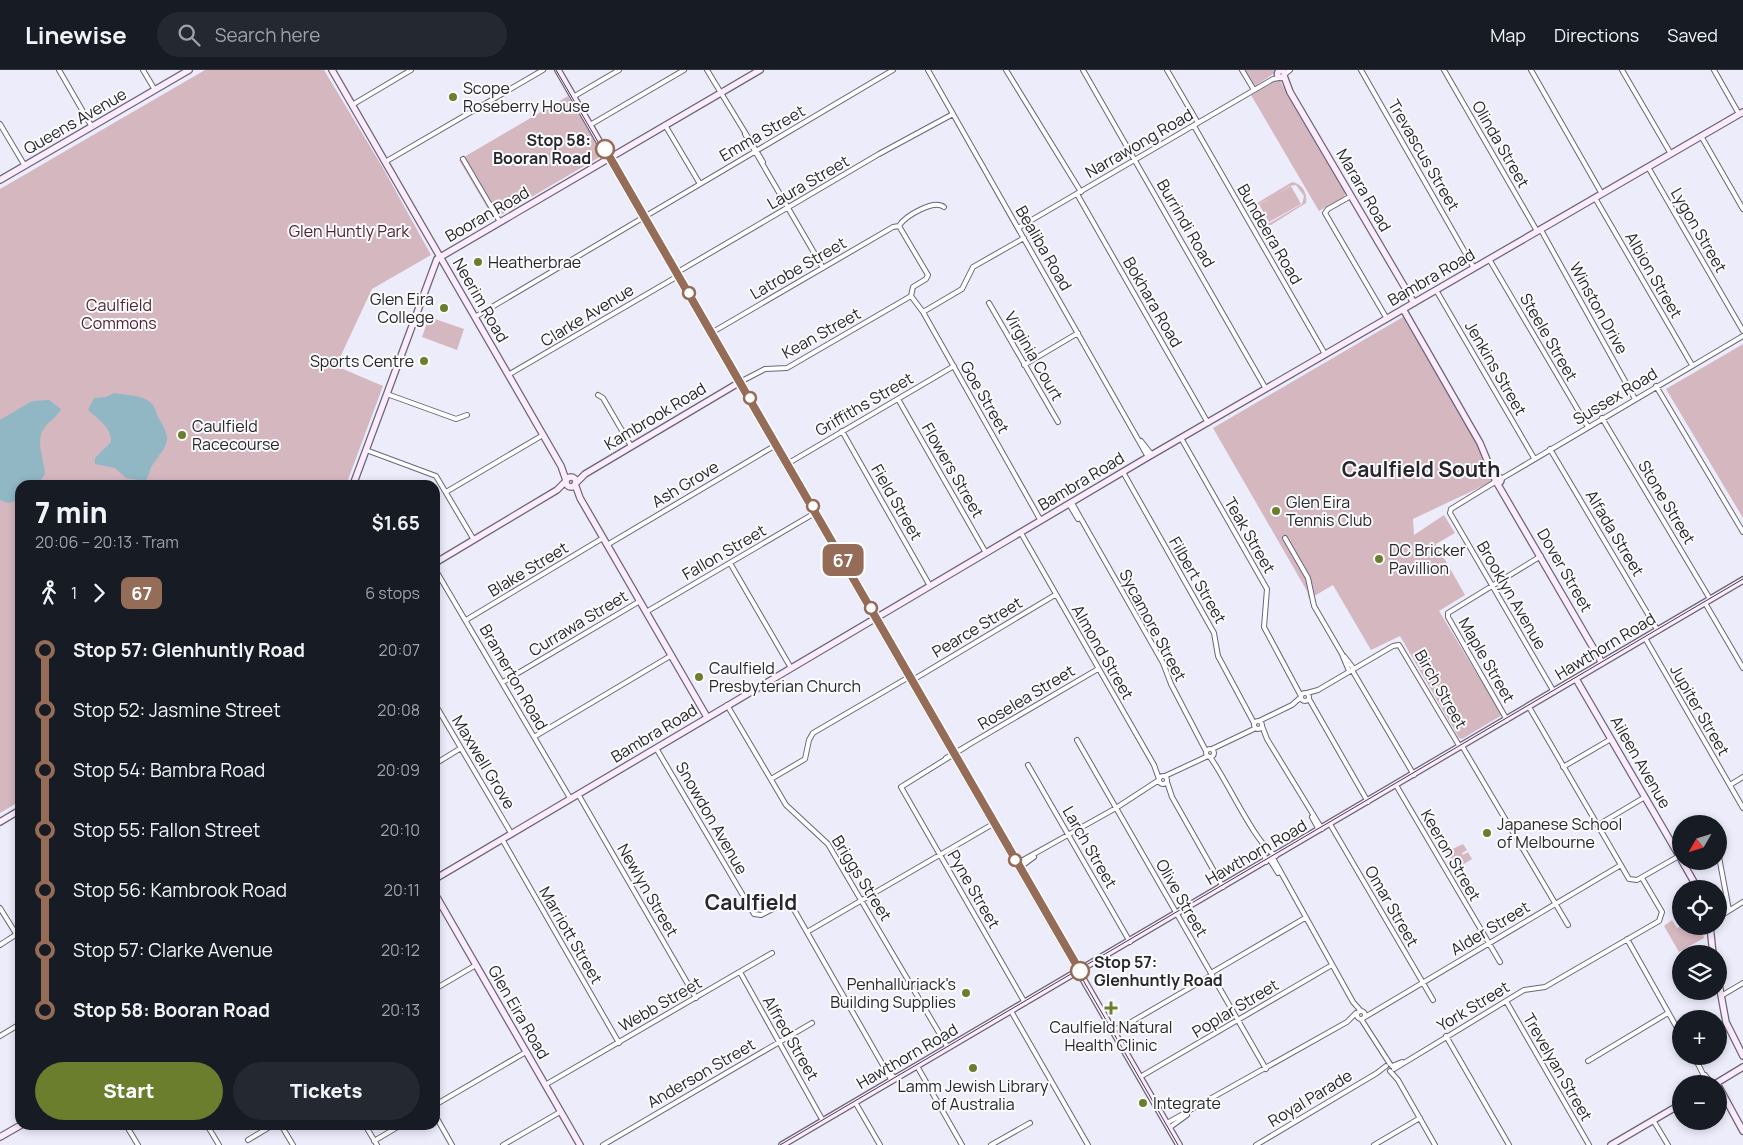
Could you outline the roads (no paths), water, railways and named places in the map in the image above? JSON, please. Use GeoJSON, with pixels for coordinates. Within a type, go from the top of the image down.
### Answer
{"type":"FeatureCollection","features":[{"type":"Feature","properties":{"kind":"street"},"geometry":{"type":"LineString","coordinates":[[59,70],[92,127]]}},
{"type":"Feature","properties":{"kind":"street"},"geometry":{"type":"LineString","coordinates":[[143,70],[155,90]]}},
{"type":"Feature","properties":{"kind":"street","name":"Queens Avenue"},"geometry":{"type":"LineString","coordinates":[[0,180],[189,70]]}},
{"type":"Feature","properties":{"kind":"street","name":"Neerim Road"},"geometry":{"type":"LineString","coordinates":[[332,70],[707,717]]}},
{"type":"Feature","properties":{"kind":"street"},"geometry":{"type":"LineString","coordinates":[[352,104],[411,70]]}},
{"type":"Feature","properties":{"kind":"street"},"geometry":{"type":"LineString","coordinates":[[385,162],[543,70]]}},
{"type":"Feature","properties":{"kind":"street"},"geometry":{"type":"LineString","coordinates":[[558,70],[712,333],[1179,1145]]}},
{"type":"Feature","properties":{"kind":"street"},"geometry":{"type":"LineString","coordinates":[[574,97],[619,70]]}},
{"type":"Feature","properties":{"kind":"street"},"geometry":{"type":"LineString","coordinates":[[590,125],[684,70]]}},
{"type":"Feature","properties":{"kind":"street"},"geometry":{"type":"LineString","coordinates":[[707,70],[823,268]]}},
{"type":"Feature","properties":{"kind":"street","name":"Booran Road"},"geometry":{"type":"LineString","coordinates":[[355,480],[435,262],[440,257],[760,70]]}},
{"type":"Feature","properties":{"kind":"street","name":"Emma Street"},"geometry":{"type":"LineString","coordinates":[[475,317],[893,70]]}},
{"type":"Feature","properties":{"kind":"street","name":"Bealiba Road"},"geometry":{"type":"LineString","coordinates":[[928,70],[1150,456]]}},
{"type":"Feature","properties":{"kind":"street"},"geometry":{"type":"LineString","coordinates":[[1006,70],[1081,192]]}},
{"type":"Feature","properties":{"kind":"street","name":"Burrindi Road"},"geometry":{"type":"LineString","coordinates":[[1083,70],[1266,389]]}},
{"type":"Feature","properties":{"kind":"street","name":"Bundeera Road"},"geometry":{"type":"LineString","coordinates":[[1167,70],[1196,125],[1326,354]]}},
{"type":"Feature","properties":{"kind":"street"},"geometry":{"type":"LineString","coordinates":[[1242,70],[1254,90]]}},
{"type":"Feature","properties":{"kind":"street","name":"Narrawong Road"},"geometry":{"type":"LineString","coordinates":[[1018,228],[1280,74],[1290,70]]}},
{"type":"Feature","properties":{"kind":"street","name":"Trevascus Street"},"geometry":{"type":"LineString","coordinates":[[1361,70],[1475,267]]}},
{"type":"Feature","properties":{"kind":"street"},"geometry":{"type":"LineString","coordinates":[[1445,71],[1450,70]]}},
{"type":"Feature","properties":{"kind":"street"},"geometry":{"type":"LineString","coordinates":[[1531,70],[1602,194]]}},
{"type":"Feature","properties":{"kind":"street"},"geometry":{"type":"LineString","coordinates":[[1622,70],[1671,154]]}},
{"type":"Feature","properties":{"kind":"street"},"geometry":{"type":"LineString","coordinates":[[1714,70],[1741,113]]}},
{"type":"Feature","properties":{"kind":"street","name":"Olinda Street"},"geometry":{"type":"LineString","coordinates":[[1445,71],[1539,230]]}},
{"type":"Feature","properties":{"kind":"street","name":"Marara Road"},"geometry":{"type":"LineString","coordinates":[[1280,74],[1414,303]]}},
{"type":"Feature","properties":{"kind":"street","name":"Bambra Road"},"geometry":{"type":"LineString","coordinates":[[440,876],[1121,473],[1741,113]]}},
{"type":"Feature","properties":{"kind":"street","name":"Laura Street"},"geometry":{"type":"LineString","coordinates":[[677,274],[953,114]]}},
{"type":"Feature","properties":{"kind":"street"},"geometry":{"type":"LineString","coordinates":[[0,124],[24,166]]}},
{"type":"Feature","properties":{"kind":"street"},"geometry":{"type":"LineString","coordinates":[[665,125],[700,184]]}},
{"type":"Feature","properties":{"kind":"street"},"geometry":{"type":"LineString","coordinates":[[1701,136],[1743,209]]}},
{"type":"Feature","properties":{"kind":"street"},"geometry":{"type":"LineString","coordinates":[[463,159],[500,222]]}},
{"type":"Feature","properties":{"kind":"street","name":"Lygon Street"},"geometry":{"type":"LineString","coordinates":[[1648,167],[1743,331]]}},
{"type":"Feature","properties":{"kind":"street","name":"Bokhara Road"},"geometry":{"type":"LineString","coordinates":[[1077,194],[1208,423]]}},
{"type":"Feature","properties":{"kind":"street"},"geometry":{"type":"LineString","coordinates":[[1351,196],[1328,209],[1326,213],[1387,318]]}},
{"type":"Feature","properties":{"kind":"street","name":"Albion Street"},"geometry":{"type":"LineString","coordinates":[[1595,198],[1692,365]]}},
{"type":"Feature","properties":{"kind":"street","name":"Latrobe Street"},"geometry":{"type":"LineString","coordinates":[[712,333],[893,227],[899,226],[903,221],[932,204],[937,203],[944,207]]}},
{"type":"Feature","properties":{"kind":"street"},"geometry":{"type":"LineString","coordinates":[[899,226],[927,274],[927,278],[911,290],[911,296]]}},
{"type":"Feature","properties":{"kind":"street","name":"Winston Drive"},"geometry":{"type":"LineString","coordinates":[[1539,230],[1635,399]]}},
{"type":"Feature","properties":{"kind":"street"},"geometry":{"type":"LineString","coordinates":[[923,312],[962,289],[973,267],[1024,238]]}},
{"type":"Feature","properties":{"kind":"street","name":"Steele Street"},"geometry":{"type":"LineString","coordinates":[[1489,259],[1588,427]]}},
{"type":"Feature","properties":{"kind":"street","name":"Clarke Avenue"},"geometry":{"type":"LineString","coordinates":[[508,375],[677,274]]}},
{"type":"Feature","properties":{"kind":"street","name":"Jenkins Street"},"geometry":{"type":"LineString","coordinates":[[1436,290],[1534,458]]}},
{"type":"Feature","properties":{"kind":"street","name":"Goe Street"},"geometry":{"type":"LineString","coordinates":[[911,296],[923,312],[1041,520]]}},
{"type":"Feature","properties":{"kind":"street","name":"Kean Street"},"geometry":{"type":"LineString","coordinates":[[740,382],[766,369],[787,368],[911,296]]}},
{"type":"Feature","properties":{"kind":"street","name":"Virginia Court"},"geometry":{"type":"LineString","coordinates":[[989,302],[1058,422]]}},
{"type":"Feature","properties":{"kind":"street","name":"Dover Street"},"geometry":{"type":"LineString","coordinates":[[1403,309],[1480,443],[1503,490],[1602,664]]}},
{"type":"Feature","properties":{"kind":"street"},"geometry":{"type":"LineString","coordinates":[[1024,364],[1078,333]]}},
{"type":"Feature","properties":{"kind":"street","name":"Sussex Road"},"geometry":{"type":"LineString","coordinates":[[1450,511],[1510,472],[1743,336]]}},
{"type":"Feature","properties":{"kind":"street","name":"Griffiths Street"},"geometry":{"type":"LineString","coordinates":[[787,464],[954,366]]}},
{"type":"Feature","properties":{"kind":"street","name":"Kambrook Road"},"geometry":{"type":"LineString","coordinates":[[571,482],[740,382]]}},
{"type":"Feature","properties":{"kind":"street"},"geometry":{"type":"LineString","coordinates":[[1656,386],[1743,532]]}},
{"type":"Feature","properties":{"kind":"street"},"geometry":{"type":"LineString","coordinates":[[387,394],[456,419],[467,414]]}},
{"type":"Feature","properties":{"kind":"street"},"geometry":{"type":"LineString","coordinates":[[598,395],[603,398],[631,446]]}},
{"type":"Feature","properties":{"kind":"street","name":"Flowers Street"},"geometry":{"type":"LineString","coordinates":[[898,399],[986,553]]}},
{"type":"Feature","properties":{"kind":"street","name":"Stone Street"},"geometry":{"type":"LineString","coordinates":[[1602,418],[1708,601],[1743,668]]}},
{"type":"Feature","properties":{"kind":"street","name":"Field Street"},"geometry":{"type":"LineString","coordinates":[[842,431],[930,586]]}},
{"type":"Feature","properties":{"kind":"street"},"geometry":{"type":"LineString","coordinates":[[446,492],[543,435]]}},
{"type":"Feature","properties":{"kind":"street","name":"Teak Street"},"geometry":{"type":"LineString","coordinates":[[1180,439],[1267,589],[1264,627],[1296,684],[1312,706],[1368,802]]}},
{"type":"Feature","properties":{"kind":"street","name":"Ash Grove"},"geometry":{"type":"LineString","coordinates":[[607,545],[776,445]]}},
{"type":"Feature","properties":{"kind":"street","name":"Alfada Street"},"geometry":{"type":"LineString","coordinates":[[1550,449],[1658,631]]}},
{"type":"Feature","properties":{"kind":"street"},"geometry":{"type":"LineString","coordinates":[[366,450],[436,476],[438,480]]}},
{"type":"Feature","properties":{"kind":"street","name":"Filbert Street"},"geometry":{"type":"LineString","coordinates":[[1121,473],[1214,633],[1218,656],[1320,830]]}},
{"type":"Feature","properties":{"kind":"street"},"geometry":{"type":"LineString","coordinates":[[440,482],[474,540]]}},
{"type":"Feature","properties":{"kind":"street"},"geometry":{"type":"LineString","coordinates":[[440,560],[571,482]]}},
{"type":"Feature","properties":{"kind":"street","name":"Sycamore Street"},"geometry":{"type":"LineString","coordinates":[[1070,503],[1163,662],[1174,691],[1259,838],[1265,852],[1283,878],[1390,1068],[1436,1145]]}},
{"type":"Feature","properties":{"kind":"street","name":"Brooklyn Avenue"},"geometry":{"type":"LineString","coordinates":[[1450,511],[1491,586],[1554,692]]}},
{"type":"Feature","properties":{"kind":"street","name":"Fallon Street"},"geometry":{"type":"LineString","coordinates":[[646,612],[815,513]]}},
{"type":"Feature","properties":{"kind":"street","name":"Almond Street"},"geometry":{"type":"LineString","coordinates":[[1019,534],[1224,886]]}},
{"type":"Feature","properties":{"kind":"street","name":"Blake Street"},"geometry":{"type":"LineString","coordinates":[[466,620],[603,538]]}},
{"type":"Feature","properties":{"kind":"street"},"geometry":{"type":"LineString","coordinates":[[1285,538],[1309,580],[1314,606],[1415,774]]}},
{"type":"Feature","properties":{"kind":"street"},"geometry":{"type":"LineString","coordinates":[[1491,586],[1541,556]]}},
{"type":"Feature","properties":{"kind":"street"},"geometry":{"type":"LineString","coordinates":[[730,563],[791,668]]}},
{"type":"Feature","properties":{"kind":"street","name":"Bramerton Road"},"geometry":{"type":"LineString","coordinates":[[440,577],[570,798]]}},
{"type":"Feature","properties":{"kind":"street","name":"Hawthorn Road"},"geometry":{"type":"LineString","coordinates":[[782,1145],[792,1143],[824,1120],[1079,972],[1743,580]]}},
{"type":"Feature","properties":{"kind":"street","name":"Maple Street"},"geometry":{"type":"LineString","coordinates":[[1491,586],[1448,613],[1448,617],[1507,720]]}},
{"type":"Feature","properties":{"kind":"street","name":"Pearce Street"},"geometry":{"type":"LineString","coordinates":[[771,779],[805,758],[810,738],[816,731],[1055,595]]}},
{"type":"Feature","properties":{"kind":"street","name":"Currawa Street"},"geometry":{"type":"LineString","coordinates":[[503,682],[640,601]]}},
{"type":"Feature","properties":{"kind":"street","name":"Jupiter Street"},"geometry":{"type":"LineString","coordinates":[[1644,639],[1743,808]]}},
{"type":"Feature","properties":{"kind":"street","name":"Birch Street"},"geometry":{"type":"LineString","coordinates":[[1352,669],[1398,644],[1401,646],[1568,925]]}},
{"type":"Feature","properties":{"kind":"street"},"geometry":{"type":"LineString","coordinates":[[534,737],[672,655]]}},
{"type":"Feature","properties":{"kind":"street","name":"Roselea Street"},"geometry":{"type":"LineString","coordinates":[[901,787],[953,754],[1098,669]]}},
{"type":"Feature","properties":{"kind":"street"},"geometry":{"type":"LineString","coordinates":[[1018,866],[1352,669]]}},
{"type":"Feature","properties":{"kind":"street","name":"Aileen Avenue"},"geometry":{"type":"LineString","coordinates":[[1576,679],[1672,844]]}},
{"type":"Feature","properties":{"kind":"street","name":"Briggs Street"},"geometry":{"type":"LineString","coordinates":[[727,705],[786,805],[828,844],[948,1048]]}},
{"type":"Feature","properties":{"kind":"street"},"geometry":{"type":"LineString","coordinates":[[1528,707],[1632,881],[1672,863]]}},
{"type":"Feature","properties":{"kind":"street","name":"Maxwell Grove"},"geometry":{"type":"LineString","coordinates":[[440,712],[511,834]]}},
{"type":"Feature","properties":{"kind":"street"},"geometry":{"type":"LineString","coordinates":[[1563,767],[1611,739]]}},
{"type":"Feature","properties":{"kind":"street","name":"Olive Street"},"geometry":{"type":"LineString","coordinates":[[1077,740],[1266,1069]]}},
{"type":"Feature","properties":{"kind":"street"},"geometry":{"type":"LineString","coordinates":[[440,761],[461,748]]}},
{"type":"Feature","properties":{"kind":"street","name":"Snowdon Avenue"},"geometry":{"type":"LineString","coordinates":[[656,748],[754,914],[761,915],[786,902],[792,906],[893,1080]]}},
{"type":"Feature","properties":{"kind":"street","name":"Larch Street"},"geometry":{"type":"LineString","coordinates":[[1028,765],[1130,942]]}},
{"type":"Feature","properties":{"kind":"street"},"geometry":{"type":"LineString","coordinates":[[1730,785],[1743,777]]}},
{"type":"Feature","properties":{"kind":"street","name":"Keeron Street"},"geometry":{"type":"LineString","coordinates":[[1396,785],[1500,962]]}},
{"type":"Feature","properties":{"kind":"street","name":"Pyne Street"},"geometry":{"type":"LineString","coordinates":[[901,787],[1025,1003]]}},
{"type":"Feature","properties":{"kind":"street","name":"Newlyn Street"},"geometry":{"type":"LineString","coordinates":[[578,794],[696,998]]}},
{"type":"Feature","properties":{"kind":"street"},"geometry":{"type":"LineString","coordinates":[[1598,825],[1645,797]]}},
{"type":"Feature","properties":{"kind":"street"},"geometry":{"type":"LineString","coordinates":[[0,822],[15,813]]}},
{"type":"Feature","properties":{"kind":"street"},"geometry":{"type":"LineString","coordinates":[[807,932],[994,824]]}},
{"type":"Feature","properties":{"kind":"street","name":"Omar Street"},"geometry":{"type":"LineString","coordinates":[[1330,824],[1433,1000]]}},
{"type":"Feature","properties":{"kind":"street","name":"Sycamore Street"},"geometry":{"type":"LineString","coordinates":[[1259,838],[1268,850],[1271,859]]}},
{"type":"Feature","properties":{"kind":"street","name":"Marriott Street"},"geometry":{"type":"LineString","coordinates":[[502,839],[619,1043]]}},
{"type":"Feature","properties":{"kind":"street","name":"Alder Street"},"geometry":{"type":"LineString","coordinates":[[1168,1125],[1347,1022],[1371,1012],[1621,865]]}},
{"type":"Feature","properties":{"kind":"street"},"geometry":{"type":"LineString","coordinates":[[1721,870],[1729,910],[1743,902]]}},
{"type":"Feature","properties":{"kind":"street","name":"York Street"},"geometry":{"type":"LineString","coordinates":[[1390,1068],[1526,990],[1546,988],[1662,917],[1662,912],[1642,878]]}},
{"type":"Feature","properties":{"kind":"street","name":"Glen Eira Road"},"geometry":{"type":"LineString","coordinates":[[440,903],[580,1145]]}},
{"type":"Feature","properties":{"kind":"street"},"geometry":{"type":"LineString","coordinates":[[0,908],[15,932]]}},
{"type":"Feature","properties":{"kind":"street"},"geometry":{"type":"LineString","coordinates":[[1114,1032],[1305,918]]}},
{"type":"Feature","properties":{"kind":"street"},"geometry":{"type":"LineString","coordinates":[[0,945],[15,935]]}},
{"type":"Feature","properties":{"kind":"street"},"geometry":{"type":"LineString","coordinates":[[1710,937],[1711,945]]}},
{"type":"Feature","properties":{"kind":"street"},"geometry":{"type":"LineString","coordinates":[[1626,940],[1672,1020]]}},
{"type":"Feature","properties":{"kind":"street","name":"Webb Street"},"geometry":{"type":"LineString","coordinates":[[546,1086],[772,953]]}},
{"type":"Feature","properties":{"kind":"street"},"geometry":{"type":"LineString","coordinates":[[440,986],[476,964]]}},
{"type":"Feature","properties":{"kind":"street","name":"Poplar Street"},"geometry":{"type":"LineString","coordinates":[[1141,1078],[1332,965]]}},
{"type":"Feature","properties":{"kind":"street","name":"Alfred Street"},"geometry":{"type":"LineString","coordinates":[[739,973],[824,1120]]}},
{"type":"Feature","properties":{"kind":"street"},"geometry":{"type":"LineString","coordinates":[[1727,992],[1743,983]]}},
{"type":"Feature","properties":{"kind":"street"},"geometry":{"type":"LineString","coordinates":[[1722,1000],[1728,1028],[1743,1056]]}},
{"type":"Feature","properties":{"kind":"street","name":"Trevelyan Street"},"geometry":{"type":"LineString","coordinates":[[1506,1001],[1589,1145]]}},
{"type":"Feature","properties":{"kind":"street"},"geometry":{"type":"LineString","coordinates":[[1011,1011],[1088,1145]]}},
{"type":"Feature","properties":{"kind":"street"},"geometry":{"type":"LineString","coordinates":[[1588,1061],[1668,1013]]}},
{"type":"Feature","properties":{"kind":"street","name":"Anderson Street"},"geometry":{"type":"LineString","coordinates":[[603,1145],[812,1023]]}},
{"type":"Feature","properties":{"kind":"street"},"geometry":{"type":"LineString","coordinates":[[0,1036],[15,1027]]}},
{"type":"Feature","properties":{"kind":"street"},"geometry":{"type":"LineString","coordinates":[[1446,1036],[1509,1145]]}},
{"type":"Feature","properties":{"kind":"street"},"geometry":{"type":"LineString","coordinates":[[440,1102],[526,1052]]}},
{"type":"Feature","properties":{"kind":"street"},"geometry":{"type":"LineString","coordinates":[[1699,1065],[1704,1074]]}},
{"type":"Feature","properties":{"kind":"street"},"geometry":{"type":"LineString","coordinates":[[917,1066],[962,1145]]}},
{"type":"Feature","properties":{"kind":"street"},"geometry":{"type":"LineString","coordinates":[[1727,1077],[1743,1067]]}},
{"type":"Feature","properties":{"kind":"street","name":"Royal Parade"},"geometry":{"type":"LineString","coordinates":[[1256,1145],[1377,1073],[1390,1068]]}},
{"type":"Feature","properties":{"kind":"street"},"geometry":{"type":"LineString","coordinates":[[855,1102],[880,1145]]}},
{"type":"Feature","properties":{"kind":"street"},"geometry":{"type":"LineString","coordinates":[[1727,1104],[1743,1132]]}},
{"type":"Feature","properties":{"kind":"street"},"geometry":{"type":"LineString","coordinates":[[1611,1145],[1672,1109]]}},
{"type":"Feature","properties":{"kind":"street"},"geometry":{"type":"LineString","coordinates":[[503,1145],[560,1112]]}},
{"type":"Feature","properties":{"kind":"street"},"geometry":{"type":"LineString","coordinates":[[1374,1145],[1420,1118]]}},
{"type":"Feature","properties":{"kind":"street"},"geometry":{"type":"LineString","coordinates":[[1653,1120],[1668,1145]]}},
{"type":"Feature","properties":{"kind":"street"},"geometry":{"type":"LineString","coordinates":[[992,1145],[1030,1123]]}},
{"type":"Feature","properties":{"kind":"street"},"geometry":{"type":"LineString","coordinates":[[440,1124],[452,1145]]}},
{"type":"Feature","properties":{"kind":"street"},"geometry":{"type":"LineString","coordinates":[[0,1138],[15,1129]]}},
{"type":"Feature","properties":{"kind":"street"},"geometry":{"type":"LineString","coordinates":[[129,1130],[138,1145]]}},
{"type":"Feature","properties":{"kind":"street"},"geometry":{"type":"LineString","coordinates":[[210,1130],[219,1145]]}},
{"type":"Feature","properties":{"kind":"street"},"geometry":{"type":"LineString","coordinates":[[248,1140],[265,1130]]}},
{"type":"Feature","properties":{"kind":"street"},"geometry":{"type":"LineString","coordinates":[[284,1130],[293,1145]]}},
{"type":"Feature","properties":{"kind":"street"},"geometry":{"type":"LineString","coordinates":[[368,1130],[375,1143],[394,1130]]}},
{"type":"Feature","properties":{"kind":"water"},"geometry":{"type":"Polygon","coordinates":[[[114,393],[139,397],[148,400],[154,406],[166,432],[167,442],[146,480],[126,478],[115,468],[95,464],[95,458],[111,442],[111,437],[104,424],[88,410],[94,398],[106,397],[114,393]]]}},
{"type":"Feature","properties":{"kind":"water"},"geometry":{"type":"Polygon","coordinates":[[[49,400],[61,409],[45,427],[41,435],[40,445],[45,474],[41,480],[15,480],[15,501],[8,503],[0,500],[0,420],[32,401],[49,400]]]}},
{"type":"Feature","properties":{"kind":"tram line"},"geometry":{"type":"LineString","coordinates":[[556,70],[742,388],[1178,1145]]}},
{"type":"Feature","properties":{"kind":"tram line","name":"67"},"geometry":{"type":"LineString","coordinates":[[605,149],[1080,971]]}},
{"type":"Feature","properties":{"kind":"tram line"},"geometry":{"type":"LineString","coordinates":[[780,1145],[1743,579]]}},
{"type":"Feature","properties":{"kind":"place","name":"Scope Roseberry House"},"geometry":{"type":"Point","coordinates":[453,97]}},
{"type":"Feature","properties":{"kind":"place","name":"Stop 58: Booran Road"},"geometry":{"type":"Point","coordinates":[605,149]}},
{"type":"Feature","properties":{"kind":"place","name":"Heatherbrae"},"geometry":{"type":"Point","coordinates":[478,262]}},
{"type":"Feature","properties":{"kind":"place","name":"Glen Eira College"},"geometry":{"type":"Point","coordinates":[444,308]}},
{"type":"Feature","properties":{"kind":"place","name":"Sports Centre"},"geometry":{"type":"Point","coordinates":[424,361]}},
{"type":"Feature","properties":{"kind":"place","name":"Caulfield Racecourse"},"geometry":{"type":"Point","coordinates":[182,435]}},
{"type":"Feature","properties":{"kind":"place","name":"Glen Eira Tennis Club"},"geometry":{"type":"Point","coordinates":[1276,511]}},
{"type":"Feature","properties":{"kind":"place","name":"DC Bricker Pavillion"},"geometry":{"type":"Point","coordinates":[1379,559]}},
{"type":"Feature","properties":{"kind":"place","name":"Caulfield Presbyterian Church"},"geometry":{"type":"Point","coordinates":[699,677]}},
{"type":"Feature","properties":{"kind":"place","name":"Japanese School of Melbourne"},"geometry":{"type":"Point","coordinates":[1487,833]}},
{"type":"Feature","properties":{"kind":"place","name":"Stop 57: Glenhuntly Road"},"geometry":{"type":"Point","coordinates":[1080,971]}},
{"type":"Feature","properties":{"kind":"place","name":"Penhalluriack's Building Supplies"},"geometry":{"type":"Point","coordinates":[966,993]}},
{"type":"Feature","properties":{"kind":"place","name":"Caulfield Natural Health Clinic"},"geometry":{"type":"Point","coordinates":[1111,1008]}},
{"type":"Feature","properties":{"kind":"place","name":"Lamm Jewish Library of Australia"},"geometry":{"type":"Point","coordinates":[973,1068]}},
{"type":"Feature","properties":{"kind":"place","name":"Integrate"},"geometry":{"type":"Point","coordinates":[1143,1103]}},
{"type":"Feature","properties":{"kind":"district","name":"Caulfield South"},"geometry":{"type":"Point","coordinates":[1421,470]}},
{"type":"Feature","properties":{"kind":"district","name":"Caulfield"},"geometry":{"type":"Point","coordinates":[751,903]}},
{"type":"Feature","properties":{"kind":"park label","name":"Glen Huntly Park"},"geometry":{"type":"Point","coordinates":[349,231]}},
{"type":"Feature","properties":{"kind":"park label","name":"Caulfield Commons"},"geometry":{"type":"Point","coordinates":[119,314]}}]}
